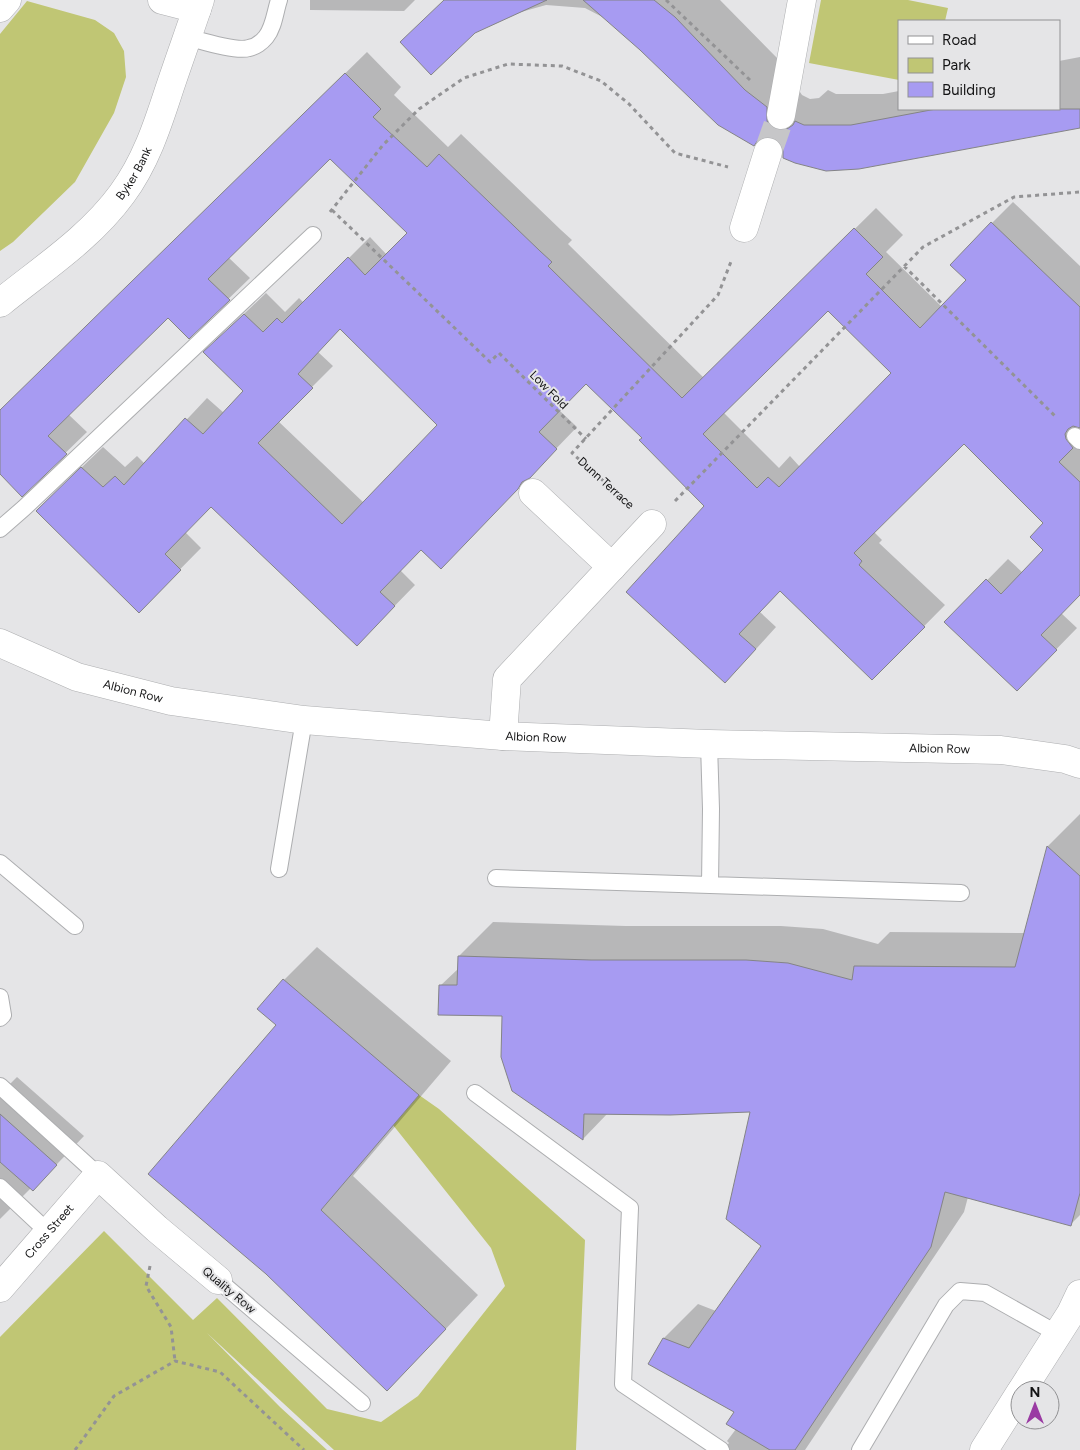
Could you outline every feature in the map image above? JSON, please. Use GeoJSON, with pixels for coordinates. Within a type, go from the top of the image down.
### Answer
{"type":"FeatureCollection","features":[{"type":"Feature","properties":{"kind":"street"},"geometry":{"type":"LineString","coordinates":[[0,8],[7,0]]}},
{"type":"Feature","properties":{"kind":"street"},"geometry":{"type":"LineString","coordinates":[[162,0],[198,4]]}},
{"type":"Feature","properties":{"kind":"street"},"geometry":{"type":"LineString","coordinates":[[783,107],[802,0]]}},
{"type":"Feature","properties":{"kind":"street","name":"Byker Bank"},"geometry":{"type":"LineString","coordinates":[[0,303],[84,235],[106,214],[122,194],[139,168],[151,143],[198,4]]}},
{"type":"Feature","properties":{"kind":"street"},"geometry":{"type":"LineString","coordinates":[[744,228],[764,164]]}},
{"type":"Feature","properties":{"kind":"street"},"geometry":{"type":"LineString","coordinates":[[533,493],[612,566]]}},
{"type":"Feature","properties":{"kind":"street"},"geometry":{"type":"LineString","coordinates":[[503,736],[507,679],[652,524]]}},
{"type":"Feature","properties":{"kind":"street","name":"Albion Row"},"geometry":{"type":"LineString","coordinates":[[0,642],[77,676],[170,701],[304,720],[503,736],[709,744],[1001,750],[1065,759],[1080,764]]}},
{"type":"Feature","properties":{"kind":"street","name":"Quality Row"},"geometry":{"type":"LineString","coordinates":[[98,1175],[157,1229],[218,1280]]}},
{"type":"Feature","properties":{"kind":"street","name":"Cross Street"},"geometry":{"type":"LineString","coordinates":[[0,1288],[98,1175]]}},
{"type":"Feature","properties":{"kind":"street"},"geometry":{"type":"LineString","coordinates":[[1029,1380],[1072,1314]]}},
{"type":"Feature","properties":{"kind":"street"},"geometry":{"type":"LineString","coordinates":[[984,1450],[1010,1409]]}},
{"type":"Feature","properties":{"kind":"lane"},"geometry":{"type":"LineString","coordinates":[[187,37],[239,49],[249,48],[258,44],[266,37],[272,26],[278,0]]}},
{"type":"Feature","properties":{"kind":"lane"},"geometry":{"type":"LineString","coordinates":[[0,530],[313,235]]}},
{"type":"Feature","properties":{"kind":"lane"},"geometry":{"type":"LineString","coordinates":[[279,869],[304,720]]}},
{"type":"Feature","properties":{"kind":"lane"},"geometry":{"type":"LineString","coordinates":[[709,744],[711,809],[710,885]]}},
{"type":"Feature","properties":{"kind":"lane"},"geometry":{"type":"LineString","coordinates":[[0,864],[75,926]]}},
{"type":"Feature","properties":{"kind":"lane"},"geometry":{"type":"LineString","coordinates":[[496,878],[961,893]]}},
{"type":"Feature","properties":{"kind":"lane"},"geometry":{"type":"LineString","coordinates":[[0,998],[3,1015],[0,1018]]}},
{"type":"Feature","properties":{"kind":"lane"},"geometry":{"type":"LineString","coordinates":[[0,1086],[98,1175]]}},
{"type":"Feature","properties":{"kind":"lane"},"geometry":{"type":"LineString","coordinates":[[475,1093],[630,1208],[623,1384],[721,1450]]}},
{"type":"Feature","properties":{"kind":"lane"},"geometry":{"type":"LineString","coordinates":[[0,1187],[48,1232]]}},
{"type":"Feature","properties":{"kind":"lane","name":"Quality Row"},"geometry":{"type":"LineString","coordinates":[[218,1280],[362,1402]]}},
{"type":"Feature","properties":{"kind":"lane"},"geometry":{"type":"LineString","coordinates":[[860,1450],[946,1305],[960,1291],[985,1293],[1072,1314]]}},
{"type":"Feature","properties":{"kind":"path"},"geometry":{"type":"LineString","coordinates":[[666,0],[762,92],[783,107]]}},
{"type":"Feature","properties":{"kind":"path"},"geometry":{"type":"LineString","coordinates":[[313,235],[383,145],[420,109],[464,78],[508,64],[562,66],[601,81],[629,104],[676,153],[764,164]]}},
{"type":"Feature","properties":{"kind":"path"},"geometry":{"type":"LineString","coordinates":[[652,524],[923,247],[1014,197],[1080,192]]}},
{"type":"Feature","properties":{"kind":"path","name":"Low Fold"},"geometry":{"type":"LineString","coordinates":[[332,210],[490,362],[499,353],[586,439]]}},
{"type":"Feature","properties":{"kind":"path","name":"Dunn Terrace"},"geometry":{"type":"LineString","coordinates":[[652,524],[572,453],[718,294],[744,228]]}},
{"type":"Feature","properties":{"kind":"path"},"geometry":{"type":"LineString","coordinates":[[904,266],[1077,438]]}},
{"type":"Feature","properties":{"kind":"path"},"geometry":{"type":"LineString","coordinates":[[157,1229],[146,1286],[171,1327],[175,1361]]}},
{"type":"Feature","properties":{"kind":"path"},"geometry":{"type":"LineString","coordinates":[[75,1450],[114,1396],[175,1361],[220,1372],[304,1450]]}},
{"type":"Feature","properties":{"kind":"green space"},"geometry":{"type":"Polygon","coordinates":[[[821,0],[908,0],[948,8],[945,20],[898,20],[898,80],[809,63],[821,0]]]}},
{"type":"Feature","properties":{"kind":"green space"},"geometry":{"type":"Polygon","coordinates":[[[27,1],[95,20],[114,33],[124,51],[126,77],[114,113],[75,182],[13,242],[0,251],[0,34],[27,1]]]}},
{"type":"Feature","properties":{"kind":"green space"},"geometry":{"type":"Polygon","coordinates":[[[419,1095],[439,1109],[585,1240],[576,1450],[334,1450],[207,1333],[280,1407],[327,1450],[0,1450],[0,1337],[104,1231],[193,1320],[217,1298],[327,1409],[381,1422],[418,1396],[505,1286],[491,1248],[393,1125],[419,1095]]]}},
{"type":"Feature","properties":{"kind":"building"},"geometry":{"type":"Polygon","coordinates":[[[444,0],[547,0],[475,33],[431,75],[400,42],[444,0]]]}},
{"type":"Feature","properties":{"kind":"building"},"geometry":{"type":"Polygon","coordinates":[[[583,0],[654,0],[675,17],[745,90],[767,107],[767,121],[771,127],[778,130],[787,129],[795,121],[804,125],[851,125],[931,110],[1060,109],[1080,109],[1080,128],[859,169],[826,171],[783,158],[783,148],[779,141],[773,137],[764,137],[758,140],[754,146],[718,125],[640,50],[583,0]]]}},
{"type":"Feature","properties":{"kind":"building"},"geometry":{"type":"Polygon","coordinates":[[[345,73],[381,109],[373,117],[427,167],[439,154],[552,262],[548,266],[682,398],[854,228],[883,257],[866,274],[920,328],[966,280],[950,265],[991,222],[1080,307],[1080,428],[1073,426],[1068,429],[1065,434],[1066,439],[1073,448],[1059,462],[1080,482],[1080,595],[1041,635],[1057,650],[1017,691],[944,622],[986,579],[1001,594],[1043,550],[1030,537],[1043,523],[964,444],[854,553],[862,561],[859,565],[925,627],[872,680],[780,591],[739,634],[756,649],[725,683],[626,592],[704,506],[639,440],[642,438],[586,384],[539,432],[557,449],[530,478],[522,482],[518,489],[441,569],[421,550],[380,592],[395,606],[357,646],[211,507],[165,554],[181,570],[139,613],[36,511],[81,467],[103,487],[115,476],[124,485],[185,418],[203,434],[243,391],[203,352],[244,314],[263,332],[277,318],[282,323],[348,257],[365,275],[407,233],[330,159],[208,279],[230,300],[189,339],[168,318],[48,436],[67,454],[22,497],[0,474],[0,410],[345,73]],[[828,311],[703,434],[757,488],[768,477],[779,487],[891,373],[828,311]],[[340,329],[298,374],[313,388],[258,443],[342,524],[437,425],[340,329]]]}},
{"type":"Feature","properties":{"kind":"building"},"geometry":{"type":"Polygon","coordinates":[[[1047,846],[1080,876],[1080,1193],[1071,1226],[945,1192],[931,1247],[795,1450],[770,1450],[726,1424],[734,1412],[648,1364],[663,1338],[689,1348],[761,1246],[726,1219],[750,1112],[670,1115],[584,1114],[583,1140],[512,1091],[501,1057],[502,1016],[438,1015],[439,985],[457,985],[458,956],[591,960],[746,960],[788,963],[852,980],[854,966],[1015,967],[1047,846]]]}},
{"type":"Feature","properties":{"kind":"building"},"geometry":{"type":"Polygon","coordinates":[[[283,979],[419,1095],[321,1210],[446,1329],[387,1391],[266,1274],[148,1174],[276,1025],[257,1009],[283,979]]]}},
{"type":"Feature","properties":{"kind":"building"},"geometry":{"type":"Polygon","coordinates":[[[0,1114],[57,1165],[33,1191],[0,1162],[0,1114]]]}},
{"type":"Feature","properties":{"kind":"tunnel"},"geometry":{"type":"LineString","coordinates":[[768,152],[781,115]]}}]}
